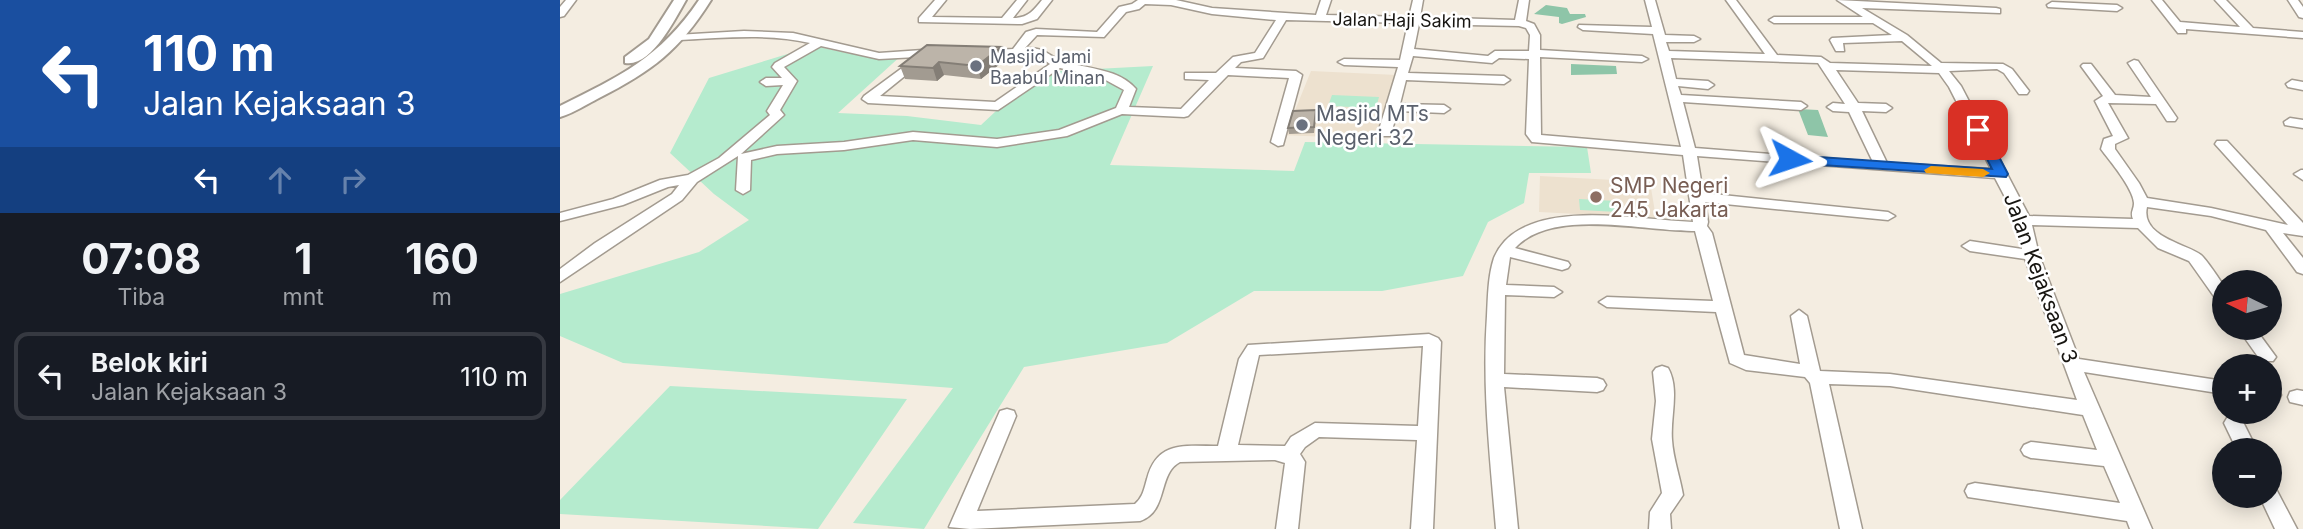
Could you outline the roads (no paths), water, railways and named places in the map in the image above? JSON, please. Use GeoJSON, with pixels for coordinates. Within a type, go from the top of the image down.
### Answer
{"type":"FeatureCollection","features":[{"type":"Feature","properties":{"kind":"main road"},"geometry":{"type":"LineString","coordinates":[[560,100],[643,51],[663,29],[680,0]]}},
{"type":"Feature","properties":{"kind":"main road"},"geometry":{"type":"LineString","coordinates":[[560,112],[651,61],[685,31],[705,0]]}},
{"type":"Feature","properties":{"kind":"main road"},"geometry":{"type":"LineString","coordinates":[[663,29],[685,31]]}},
{"type":"Feature","properties":{"kind":"street"},"geometry":{"type":"LineString","coordinates":[[560,14],[571,0]]}},
{"type":"Feature","properties":{"kind":"street"},"geometry":{"type":"LineString","coordinates":[[941,0],[923,20],[1004,22],[1033,17],[1047,0]]}},
{"type":"Feature","properties":{"kind":"street"},"geometry":{"type":"LineString","coordinates":[[1004,22],[1022,0]]}},
{"type":"Feature","properties":{"kind":"street"},"geometry":{"type":"LineString","coordinates":[[1320,18],[1326,0]]}},
{"type":"Feature","properties":{"kind":"street"},"geometry":{"type":"LineString","coordinates":[[1385,133],[1405,64],[1418,0]]}},
{"type":"Feature","properties":{"kind":"street"},"geometry":{"type":"LineString","coordinates":[[1524,0],[1520,23],[1534,29],[1533,134],[1537,139],[2001,174]]}},
{"type":"Feature","properties":{"kind":"street"},"geometry":{"type":"LineString","coordinates":[[1650,0],[1689,150],[1701,222],[1699,226]]}},
{"type":"Feature","properties":{"kind":"street"},"geometry":{"type":"LineString","coordinates":[[1731,0],[1773,57]]}},
{"type":"Feature","properties":{"kind":"street"},"geometry":{"type":"LineString","coordinates":[[2157,0],[2180,29],[2303,34]]}},
{"type":"Feature","properties":{"kind":"street"},"geometry":{"type":"LineString","coordinates":[[2220,0],[2249,30]]}},
{"type":"Feature","properties":{"kind":"street","name":"Jalan Haji Sakim"},"geometry":{"type":"LineString","coordinates":[[1018,50],[1030,34],[1036,32],[1100,35],[1124,9],[1135,7],[1143,1],[1205,3],[1212,10],[1283,17],[1520,23]]}},
{"type":"Feature","properties":{"kind":"street"},"geometry":{"type":"LineString","coordinates":[[2292,1],[2303,15]]}},
{"type":"Feature","properties":{"kind":"street"},"geometry":{"type":"LineString","coordinates":[[1845,2],[1996,11]]}},
{"type":"Feature","properties":{"kind":"street","name":"Jalan Kejaksaan 3"},"geometry":{"type":"LineString","coordinates":[[1845,2],[1904,38],[1943,68],[2024,220],[2031,255],[2090,409],[2138,522]]}},
{"type":"Feature","properties":{"kind":"street"},"geometry":{"type":"LineString","coordinates":[[2049,3],[2117,8]]}},
{"type":"Feature","properties":{"kind":"street"},"geometry":{"type":"LineString","coordinates":[[2049,3],[2062,16]]}},
{"type":"Feature","properties":{"kind":"street"},"geometry":{"type":"LineString","coordinates":[[724,161],[776,150],[844,146],[913,136],[943,136],[986,142],[1029,139],[1079,128],[1121,110],[1184,113],[1237,59],[1259,56],[1283,17]]}},
{"type":"Feature","properties":{"kind":"street"},"geometry":{"type":"LineString","coordinates":[[1774,20],[1874,20]]}},
{"type":"Feature","properties":{"kind":"street"},"geometry":{"type":"LineString","coordinates":[[1583,27],[1694,39]]}},
{"type":"Feature","properties":{"kind":"street"},"geometry":{"type":"LineString","coordinates":[[685,31],[760,34],[822,41],[879,57],[928,52],[955,53]]}},
{"type":"Feature","properties":{"kind":"street"},"geometry":{"type":"LineString","coordinates":[[1840,49],[1836,40],[1904,38]]}},
{"type":"Feature","properties":{"kind":"street"},"geometry":{"type":"LineString","coordinates":[[791,81],[779,65],[822,41]]}},
{"type":"Feature","properties":{"kind":"street"},"geometry":{"type":"LineString","coordinates":[[969,53],[1009,54],[1018,50],[1041,52],[1058,64],[1107,75],[1124,83],[1130,93],[1121,110]]}},
{"type":"Feature","properties":{"kind":"street"},"geometry":{"type":"LineString","coordinates":[[928,52],[868,100],[998,106],[1058,64]]}},
{"type":"Feature","properties":{"kind":"street"},"geometry":{"type":"LineString","coordinates":[[1344,62],[1405,64],[1492,60],[1495,54],[1642,59]]}},
{"type":"Feature","properties":{"kind":"street"},"geometry":{"type":"LineString","coordinates":[[1665,54],[1821,61],[1828,66],[1853,107],[1882,167]]}},
{"type":"Feature","properties":{"kind":"street"},"geometry":{"type":"LineString","coordinates":[[1999,54],[2003,68],[2023,91]]}},
{"type":"Feature","properties":{"kind":"street"},"geometry":{"type":"LineString","coordinates":[[2134,63],[2171,118]]}},
{"type":"Feature","properties":{"kind":"street"},"geometry":{"type":"LineString","coordinates":[[1405,64],[1504,80]]}},
{"type":"Feature","properties":{"kind":"street"},"geometry":{"type":"LineString","coordinates":[[1828,66],[2003,68]]}},
{"type":"Feature","properties":{"kind":"street"},"geometry":{"type":"LineString","coordinates":[[2087,66],[2111,98]]}},
{"type":"Feature","properties":{"kind":"street"},"geometry":{"type":"LineString","coordinates":[[1189,76],[1296,75],[1278,142]]}},
{"type":"Feature","properties":{"kind":"street"},"geometry":{"type":"LineString","coordinates":[[766,82],[791,81]]}},
{"type":"Feature","properties":{"kind":"street"},"geometry":{"type":"LineString","coordinates":[[560,277],[600,246],[677,197],[692,179],[724,161],[778,115],[774,111],[775,106],[791,81]]}},
{"type":"Feature","properties":{"kind":"street"},"geometry":{"type":"LineString","coordinates":[[1673,82],[1709,85]]}},
{"type":"Feature","properties":{"kind":"street"},"geometry":{"type":"LineString","coordinates":[[1676,98],[1801,106]]}},
{"type":"Feature","properties":{"kind":"street"},"geometry":{"type":"LineString","coordinates":[[2160,101],[2111,98],[2101,101],[2121,138],[2106,145],[2141,202],[2138,214],[2142,224],[2163,245],[2191,255],[2212,282]]}},
{"type":"Feature","properties":{"kind":"street"},"geometry":{"type":"LineString","coordinates":[[1392,107],[1444,109]]}},
{"type":"Feature","properties":{"kind":"street"},"geometry":{"type":"LineString","coordinates":[[1833,107],[1885,108]]}},
{"type":"Feature","properties":{"kind":"street"},"geometry":{"type":"LineString","coordinates":[[2222,144],[2302,231]]}},
{"type":"Feature","properties":{"kind":"street"},"geometry":{"type":"LineString","coordinates":[[743,190],[744,157]]}},
{"type":"Feature","properties":{"kind":"street"},"geometry":{"type":"LineString","coordinates":[[560,217],[618,202],[665,183],[692,179]]}},
{"type":"Feature","properties":{"kind":"street"},"geometry":{"type":"LineString","coordinates":[[1696,197],[1888,216]]}},
{"type":"Feature","properties":{"kind":"street"},"geometry":{"type":"LineString","coordinates":[[2141,202],[2211,212],[2271,227],[2302,231]]}},
{"type":"Feature","properties":{"kind":"street"},"geometry":{"type":"LineString","coordinates":[[2024,220],[2142,224]]}},
{"type":"Feature","properties":{"kind":"street"},"geometry":{"type":"LineString","coordinates":[[1507,529],[1493,380],[1493,341],[1501,261],[1510,243],[1528,230],[1551,223],[1699,226]]}},
{"type":"Feature","properties":{"kind":"street"},"geometry":{"type":"LineString","coordinates":[[1699,226],[1704,233],[1720,307],[1735,359],[1746,364],[1814,375],[1890,380],[2090,409]]}},
{"type":"Feature","properties":{"kind":"street"},"geometry":{"type":"LineString","coordinates":[[2271,227],[2303,269]]}},
{"type":"Feature","properties":{"kind":"street"},"geometry":{"type":"LineString","coordinates":[[1970,246],[2031,255]]}},
{"type":"Feature","properties":{"kind":"street"},"geometry":{"type":"LineString","coordinates":[[1506,251],[1562,265]]}},
{"type":"Feature","properties":{"kind":"street"},"geometry":{"type":"LineString","coordinates":[[1498,290],[1554,292]]}},
{"type":"Feature","properties":{"kind":"street"},"geometry":{"type":"LineString","coordinates":[[1607,302],[1720,307]]}},
{"type":"Feature","properties":{"kind":"street"},"geometry":{"type":"LineString","coordinates":[[1800,316],[1851,529]]}},
{"type":"Feature","properties":{"kind":"street"},"geometry":{"type":"LineString","coordinates":[[1226,453],[1248,359],[1253,350],[1427,340],[1432,342],[1422,529]]}},
{"type":"Feature","properties":{"kind":"street"},"geometry":{"type":"LineString","coordinates":[[2073,364],[2212,385]]}},
{"type":"Feature","properties":{"kind":"street"},"geometry":{"type":"LineString","coordinates":[[1661,529],[1660,512],[1673,495],[1662,439],[1665,401],[1662,372]]}},
{"type":"Feature","properties":{"kind":"street"},"geometry":{"type":"LineString","coordinates":[[1493,380],[1597,385]]}},
{"type":"Feature","properties":{"kind":"street"},"geometry":{"type":"LineString","coordinates":[[1007,416],[961,524],[1140,512],[1148,505],[1159,468],[1169,457],[1226,453],[1290,454]]}},
{"type":"Feature","properties":{"kind":"street"},"geometry":{"type":"LineString","coordinates":[[1290,454],[1298,442],[1315,430],[1426,433]]}},
{"type":"Feature","properties":{"kind":"street"},"geometry":{"type":"LineString","coordinates":[[2031,450],[2112,459]]}},
{"type":"Feature","properties":{"kind":"street"},"geometry":{"type":"LineString","coordinates":[[1287,529],[1295,475],[1295,462],[1290,454]]}},
{"type":"Feature","properties":{"kind":"street"},"geometry":{"type":"LineString","coordinates":[[1975,491],[2138,522]]}},
{"type":"Feature","properties":{"kind":"street"},"geometry":{"type":"LineString","coordinates":[[2276,508],[2286,529]]}},
{"type":"Feature","properties":{"kind":"place","name":"Masjid Jami Baabul Minan"},"geometry":{"type":"Point","coordinates":[976,66]}},
{"type":"Feature","properties":{"kind":"place","name":"Masjid MTs Negeri 32"},"geometry":{"type":"Point","coordinates":[1302,125]}},
{"type":"Feature","properties":{"kind":"place","name":"SMP Negeri 245 Jakarta"},"geometry":{"type":"Point","coordinates":[1596,197]}}]}
